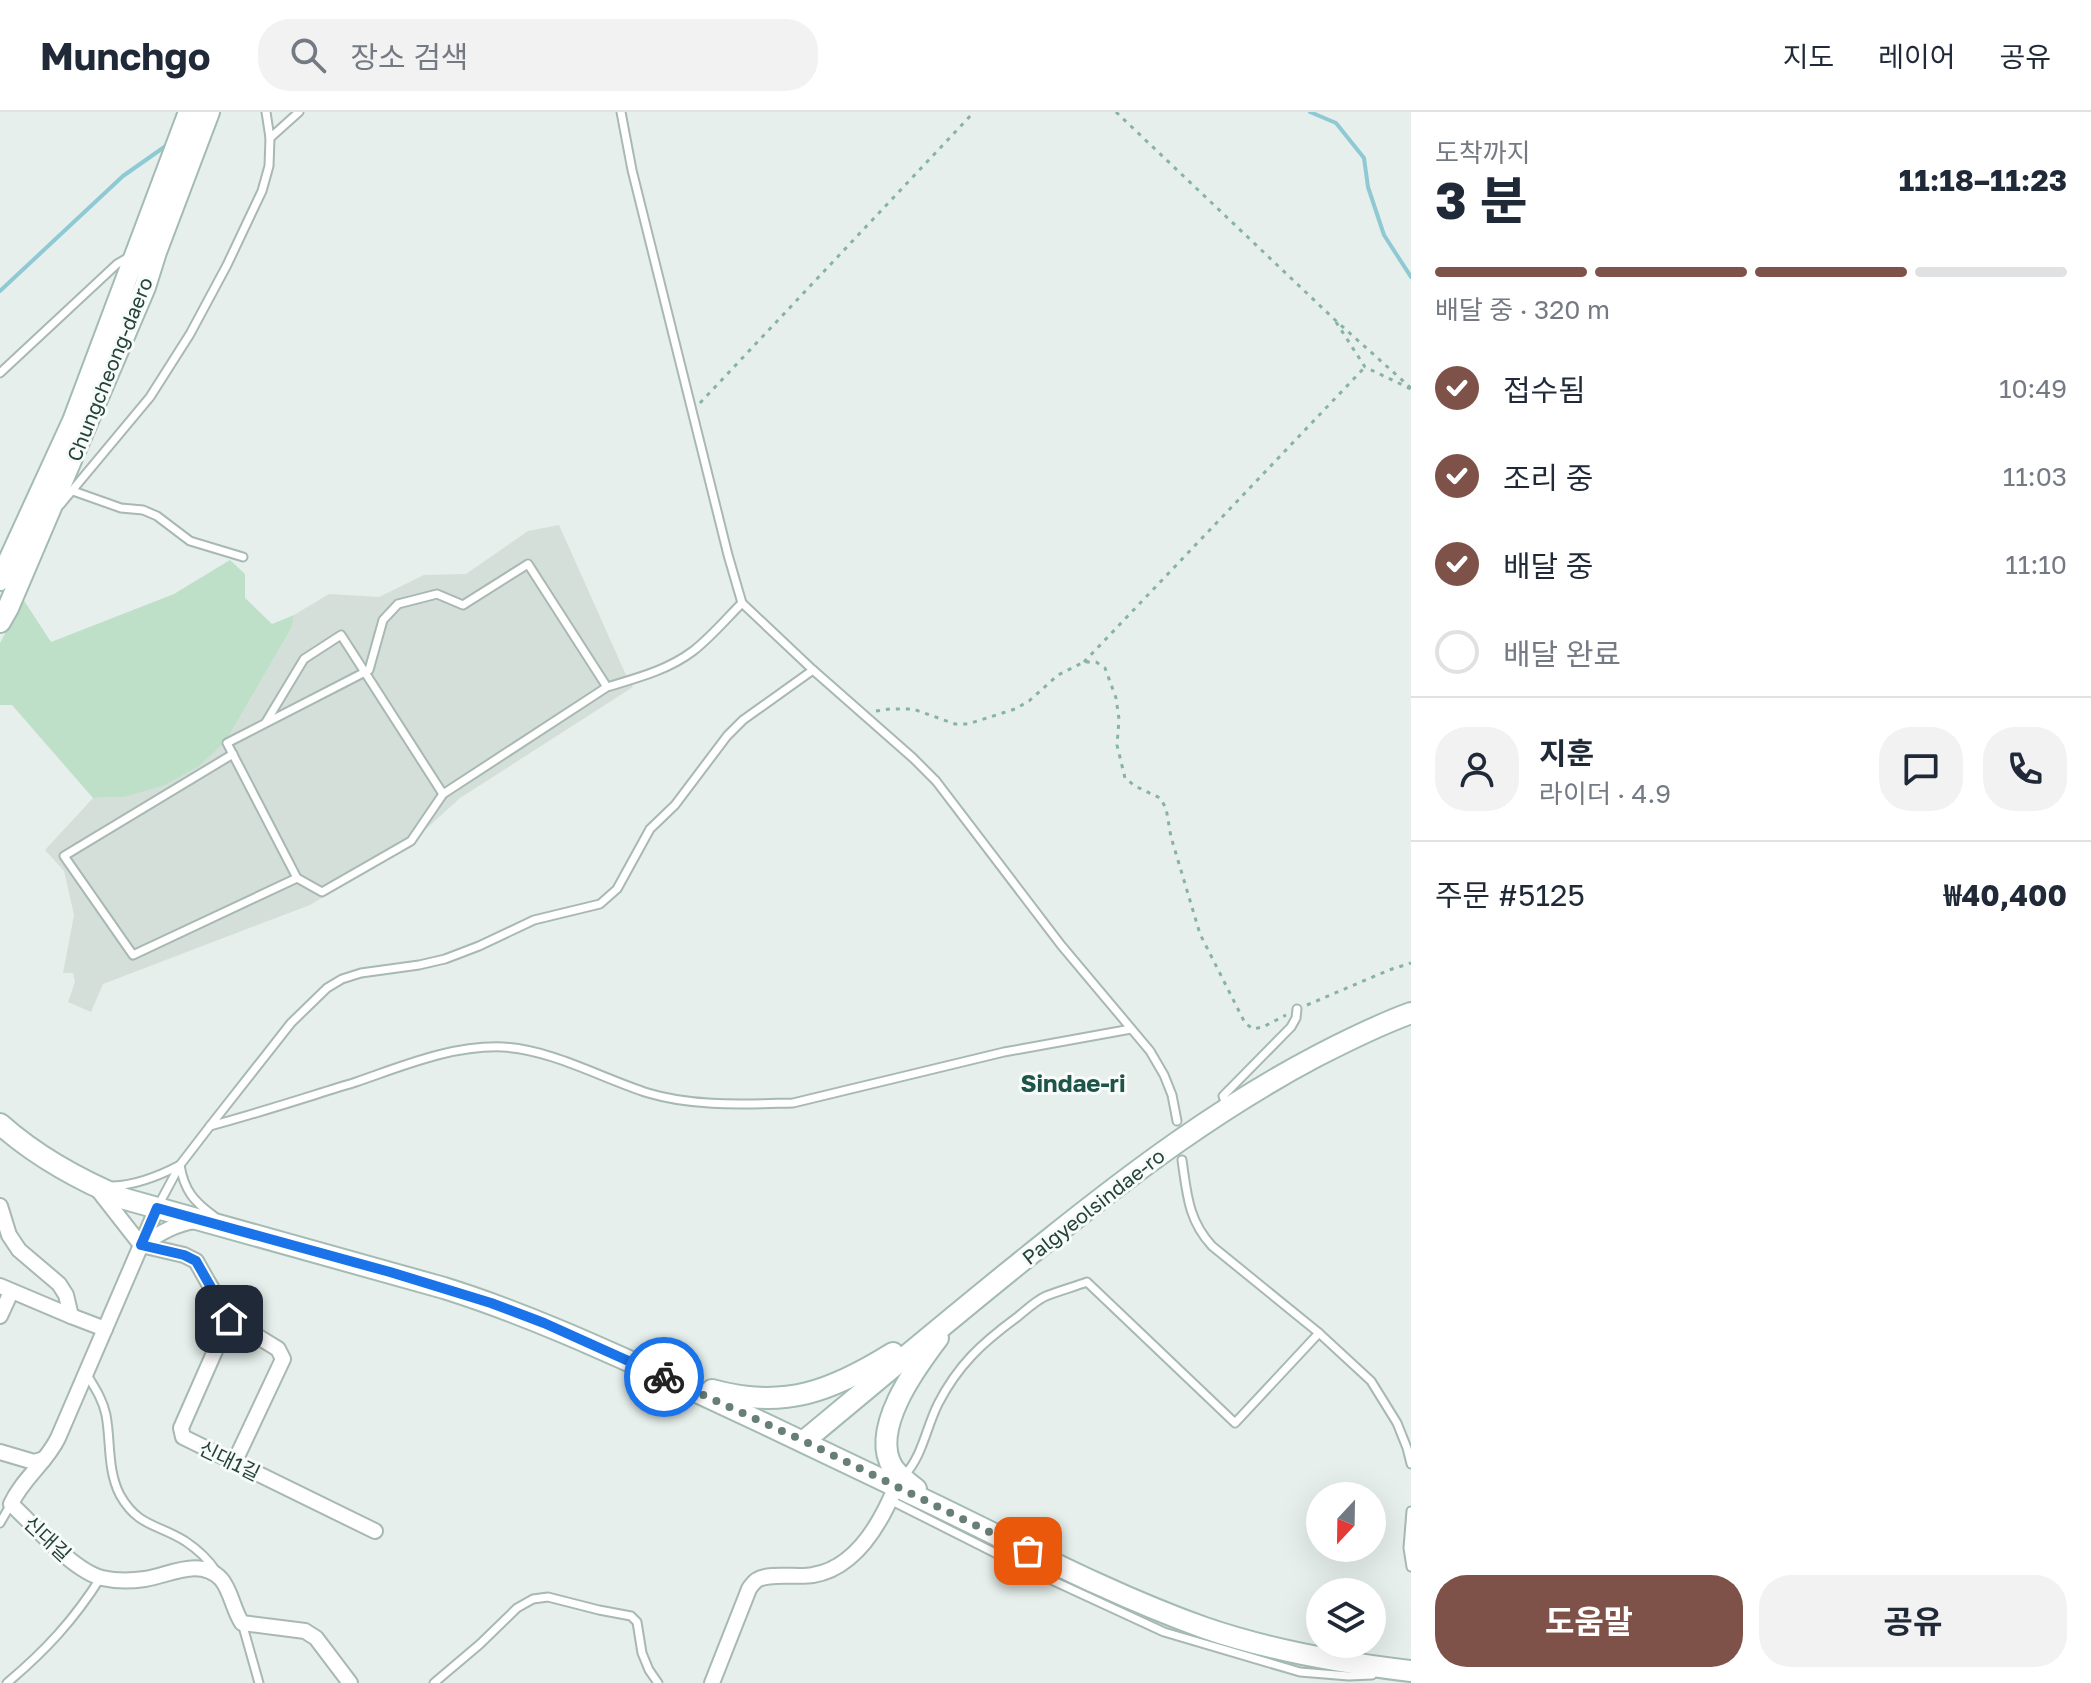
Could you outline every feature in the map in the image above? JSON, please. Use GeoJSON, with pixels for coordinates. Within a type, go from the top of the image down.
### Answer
{"type":"FeatureCollection","features":[{"type":"Feature","properties":{"kind":"main road","name":"Chungcheong-daero"},"geometry":{"type":"LineString","coordinates":[[0,580],[73,421],[189,112]]}},
{"type":"Feature","properties":{"kind":"main road","name":"Chungcheong-daero"},"geometry":{"type":"LineString","coordinates":[[0,622],[145,287],[209,112]]}},
{"type":"Feature","properties":{"kind":"main road","name":"Palgyeolsindae-ro"},"geometry":{"type":"LineString","coordinates":[[804,1441],[1116,1185],[1227,1107],[1285,1073],[1385,1022],[1411,1013]]}},
{"type":"Feature","properties":{"kind":"main road"},"geometry":{"type":"LineString","coordinates":[[0,1124],[35,1152],[95,1187],[157,1208],[444,1288],[557,1329],[804,1441],[1028,1551],[1205,1628],[1301,1655],[1411,1672]]}},
{"type":"Feature","properties":{"kind":"main road"},"geometry":{"type":"LineString","coordinates":[[667,1378],[724,1394],[755,1398],[784,1399],[811,1393],[873,1366],[961,1310]]}},
{"type":"Feature","properties":{"kind":"main road"},"geometry":{"type":"LineString","coordinates":[[896,1488],[887,1452],[887,1431],[891,1418],[921,1362],[961,1310]]}},
{"type":"Feature","properties":{"kind":"street"},"geometry":{"type":"LineString","coordinates":[[95,1187],[141,1245],[184,1255],[196,1261],[229,1319],[278,1349],[283,1359],[234,1463]]}},
{"type":"Feature","properties":{"kind":"street"},"geometry":{"type":"LineString","coordinates":[[0,1206],[9,1235],[32,1262],[59,1284],[66,1295],[71,1316]]}},
{"type":"Feature","properties":{"kind":"street","name":"신대길"},"geometry":{"type":"LineString","coordinates":[[157,1208],[58,1438],[52,1450],[18,1490],[11,1504],[74,1563],[101,1577],[141,1580],[191,1568],[204,1568],[224,1582]]}},
{"type":"Feature","properties":{"kind":"street"},"geometry":{"type":"LineString","coordinates":[[141,1245],[181,1223],[201,1220]]}},
{"type":"Feature","properties":{"kind":"street"},"geometry":{"type":"LineString","coordinates":[[0,1316],[6,1289],[105,1329]]}},
{"type":"Feature","properties":{"kind":"street","name":"신대1길"},"geometry":{"type":"LineString","coordinates":[[229,1319],[181,1428],[183,1437],[375,1531]]}},
{"type":"Feature","properties":{"kind":"street"},"geometry":{"type":"LineString","coordinates":[[0,1452],[34,1462],[44,1459]]}},
{"type":"Feature","properties":{"kind":"street"},"geometry":{"type":"LineString","coordinates":[[712,1683],[749,1589],[756,1580],[764,1577],[812,1576],[830,1571],[849,1558],[870,1535],[881,1521],[896,1488]]}},
{"type":"Feature","properties":{"kind":"street"},"geometry":{"type":"LineString","coordinates":[[224,1582],[242,1623],[305,1631],[316,1638],[350,1683]]}},
{"type":"Feature","properties":{"kind":"lane"},"geometry":{"type":"LineString","coordinates":[[270,138],[299,112]]}},
{"type":"Feature","properties":{"kind":"lane"},"geometry":{"type":"LineString","coordinates":[[621,112],[632,170],[742,603],[936,781],[1070,956],[1150,1051],[1172,1095],[1177,1121]]}},
{"type":"Feature","properties":{"kind":"lane"},"geometry":{"type":"LineString","coordinates":[[43,525],[150,397],[190,334],[262,191],[269,166],[270,138],[266,115]]}},
{"type":"Feature","properties":{"kind":"lane"},"geometry":{"type":"LineString","coordinates":[[0,373],[117,264],[138,252]]}},
{"type":"Feature","properties":{"kind":"lane"},"geometry":{"type":"LineString","coordinates":[[73,491],[121,508],[143,510],[157,516],[190,541],[243,557]]}},
{"type":"Feature","properties":{"kind":"lane"},"geometry":{"type":"LineString","coordinates":[[607,687],[528,564],[463,605],[437,594],[398,604],[383,620],[369,670],[227,743],[297,878],[322,892],[411,841],[443,794],[607,687],[648,675],[693,651],[742,603]]}},
{"type":"Feature","properties":{"kind":"lane"},"geometry":{"type":"LineString","coordinates":[[265,724],[304,659],[341,635],[443,794]]}},
{"type":"Feature","properties":{"kind":"lane"},"geometry":{"type":"LineString","coordinates":[[157,1208],[180,1165],[291,1023],[318,996],[342,979],[445,959],[534,920],[600,904],[617,889],[650,829],[675,805],[727,736],[755,711],[813,670]]}},
{"type":"Feature","properties":{"kind":"lane"},"geometry":{"type":"LineString","coordinates":[[233,754],[64,856],[133,955],[297,878]]}},
{"type":"Feature","properties":{"kind":"lane"},"geometry":{"type":"LineString","coordinates":[[1227,1107],[1223,1096],[1291,1027],[1297,1009]]}},
{"type":"Feature","properties":{"kind":"lane"},"geometry":{"type":"LineString","coordinates":[[210,1126],[270,1110],[431,1057],[483,1047],[532,1052],[674,1100],[793,1103],[1004,1052],[1131,1029]]}},
{"type":"Feature","properties":{"kind":"lane"},"geometry":{"type":"LineString","coordinates":[[1182,1160],[1192,1217],[1202,1235],[1371,1381],[1402,1435],[1411,1464]]}},
{"type":"Feature","properties":{"kind":"lane"},"geometry":{"type":"LineString","coordinates":[[95,1187],[140,1182],[180,1165]]}},
{"type":"Feature","properties":{"kind":"lane"},"geometry":{"type":"LineString","coordinates":[[180,1165],[187,1190],[195,1201],[230,1228]]}},
{"type":"Feature","properties":{"kind":"lane"},"geometry":{"type":"LineString","coordinates":[[1319,1333],[1235,1423],[1087,1282],[1043,1297],[970,1356],[936,1408],[914,1466],[896,1488],[1019,1565],[1164,1632],[1300,1672],[1349,1676],[1411,1672]]}},
{"type":"Feature","properties":{"kind":"lane"},"geometry":{"type":"LineString","coordinates":[[86,1374],[106,1412],[114,1478],[119,1493],[139,1518],[197,1549],[224,1582]]}},
{"type":"Feature","properties":{"kind":"lane"},"geometry":{"type":"LineString","coordinates":[[0,1523],[11,1504]]}},
{"type":"Feature","properties":{"kind":"lane"},"geometry":{"type":"LineString","coordinates":[[1411,1511],[1408,1548],[1411,1567]]}},
{"type":"Feature","properties":{"kind":"lane"},"geometry":{"type":"LineString","coordinates":[[7,1683],[63,1631],[101,1577]]}},
{"type":"Feature","properties":{"kind":"lane"},"geometry":{"type":"LineString","coordinates":[[434,1683],[517,1608],[533,1599],[548,1597],[631,1616],[637,1622],[642,1653],[658,1683]]}},
{"type":"Feature","properties":{"kind":"lane"},"geometry":{"type":"LineString","coordinates":[[242,1623],[259,1683]]}},
{"type":"Feature","properties":{"kind":"path"},"geometry":{"type":"LineString","coordinates":[[693,410],[974,112]]}},
{"type":"Feature","properties":{"kind":"path"},"geometry":{"type":"LineString","coordinates":[[1116,112],[1411,388]]}},
{"type":"Feature","properties":{"kind":"path"},"geometry":{"type":"LineString","coordinates":[[1334,319],[1365,367],[1411,388]]}},
{"type":"Feature","properties":{"kind":"path"},"geometry":{"type":"LineString","coordinates":[[860,713],[913,709],[955,724],[968,724],[1015,709],[1029,701],[1058,675],[1084,662],[1365,367]]}},
{"type":"Feature","properties":{"kind":"path"},"geometry":{"type":"LineString","coordinates":[[1084,662],[1096,662],[1105,668],[1116,698],[1119,719],[1117,745],[1125,778],[1160,798],[1166,808],[1171,837],[1200,934],[1245,1023],[1253,1029],[1263,1027],[1297,1009],[1411,963]]}},
{"type":"Feature","properties":{"kind":"shaded area"},"geometry":{"type":"Polygon","coordinates":[[[559,525],[633,687],[460,798],[404,849],[310,905],[103,984],[91,1012],[68,1002],[75,982],[73,973],[63,973],[74,915],[64,871],[45,850],[93,798],[124,797],[226,741],[292,627],[294,615],[329,594],[379,597],[424,575],[466,574],[528,531],[559,525]]]}},
{"type":"Feature","properties":{"kind":"green space"},"geometry":{"type":"Polygon","coordinates":[[[230,560],[245,574],[245,598],[272,624],[294,615],[292,627],[226,741],[199,766],[165,785],[124,797],[93,798],[12,705],[0,705],[0,643],[23,599],[51,642],[174,594],[230,560]]]}},
{"type":"Feature","properties":{"kind":"waterway"},"geometry":{"type":"LineString","coordinates":[[1310,112],[1336,123],[1364,158],[1368,187],[1384,235],[1411,277]]}},
{"type":"Feature","properties":{"kind":"waterway"},"geometry":{"type":"LineString","coordinates":[[0,291],[123,176],[170,143]]}},
{"type":"Feature","properties":{"kind":"way so far"},"geometry":{"type":"LineString","coordinates":[[664,1377],[804,1441],[1028,1551]]}},
{"type":"Feature","properties":{"kind":"district","name":"Sindae-ri"},"geometry":{"type":"Point","coordinates":[1073,1082]}},
{"type":"Feature","properties":{"kind":"route"},"geometry":{"type":"LineString","coordinates":[[229,1319],[196,1261],[184,1255],[141,1245],[157,1208],[491,1303],[544,1323],[664,1377]]}}]}
